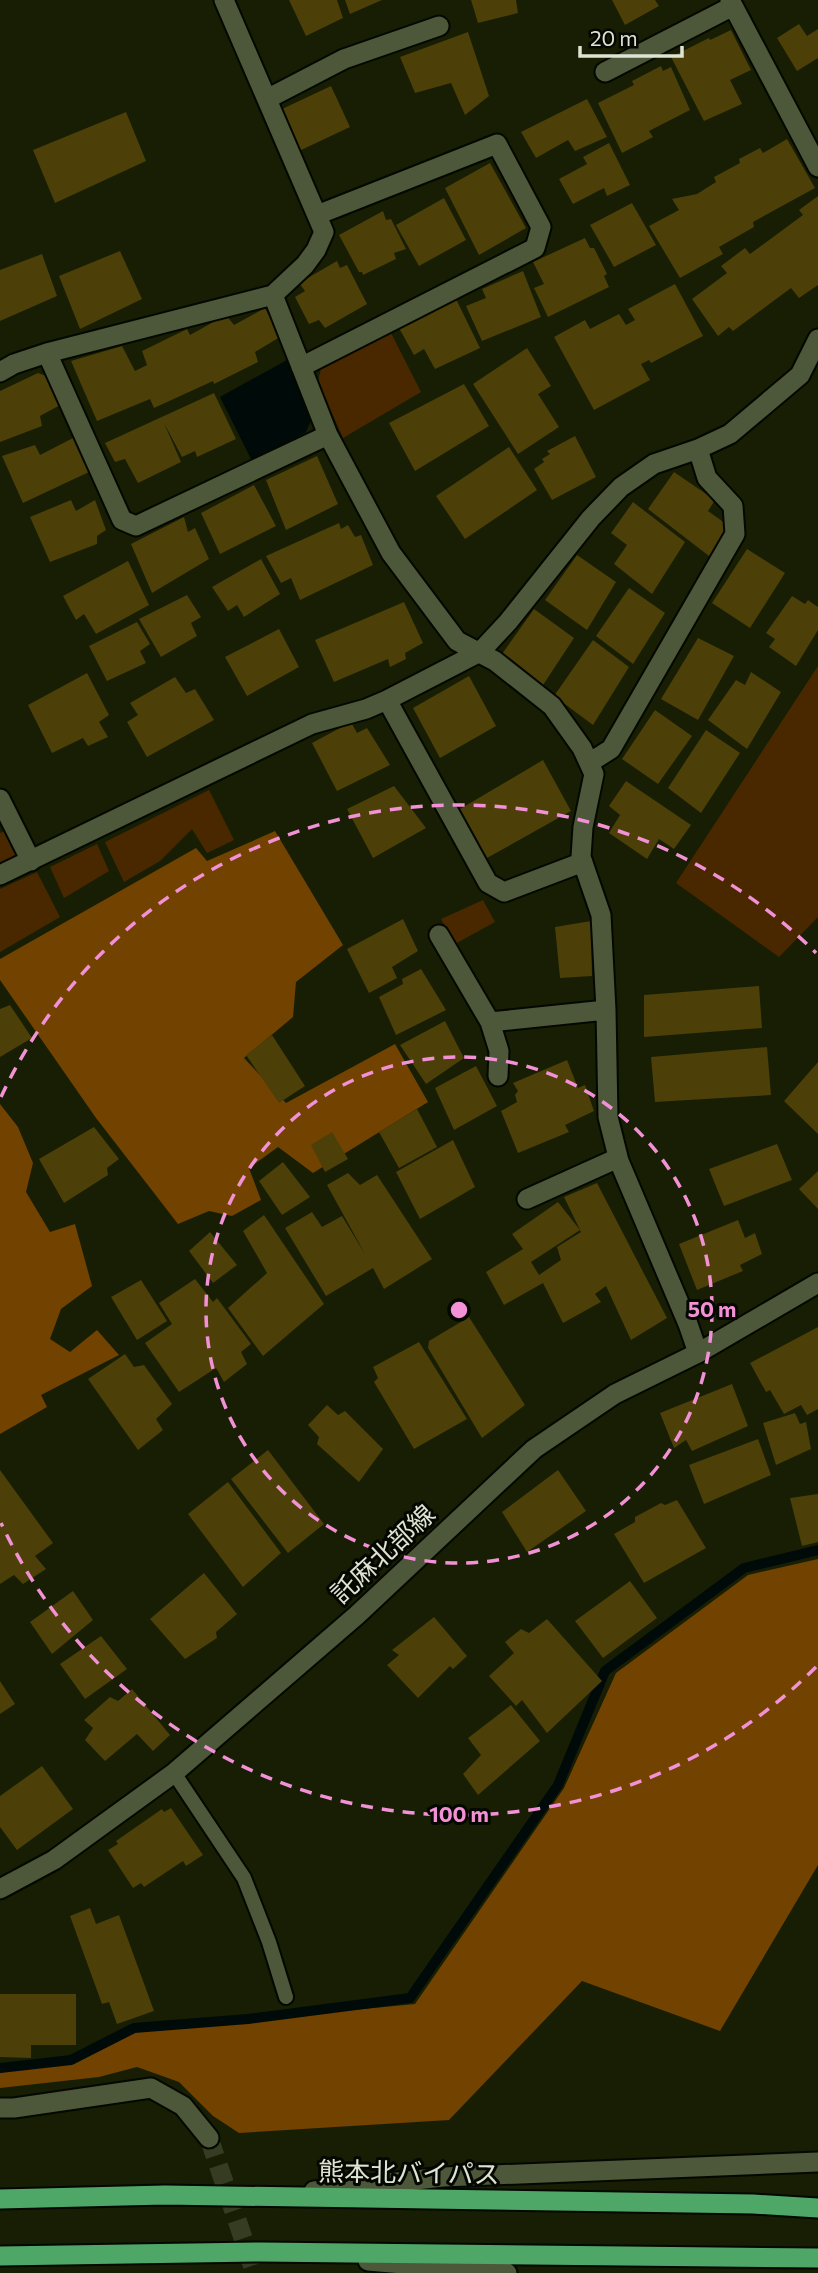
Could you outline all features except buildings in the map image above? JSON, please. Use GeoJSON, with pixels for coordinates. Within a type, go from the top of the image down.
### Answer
{"type":"FeatureCollection","features":[{"type":"Feature","properties":{"kind":"highway","name":"熊本北バイパス"},"geometry":{"type":"LineString","coordinates":[[0,2199],[165,2195],[752,2204],[818,2208]]}},
{"type":"Feature","properties":{"kind":"highway"},"geometry":{"type":"LineString","coordinates":[[0,2256],[261,2252],[818,2258]]}},
{"type":"Feature","properties":{"kind":"street"},"geometry":{"type":"LineString","coordinates":[[0,372],[14,364],[47,353],[273,295],[305,265],[316,250],[324,232],[224,0]]}},
{"type":"Feature","properties":{"kind":"street"},"geometry":{"type":"LineString","coordinates":[[605,72],[732,3],[818,167]]}},
{"type":"Feature","properties":{"kind":"street"},"geometry":{"type":"LineString","coordinates":[[267,99],[344,59],[439,26]]}},
{"type":"Feature","properties":{"kind":"street"},"geometry":{"type":"LineString","coordinates":[[301,367],[535,248],[541,228],[497,144],[317,215]]}},
{"type":"Feature","properties":{"kind":"street"},"geometry":{"type":"LineString","coordinates":[[273,295],[328,435],[391,553],[457,642],[495,661],[552,706],[582,748],[594,774],[583,827],[581,857],[601,915],[607,1010],[608,1117],[618,1158],[698,1353]]}},
{"type":"Feature","properties":{"kind":"street"},"geometry":{"type":"LineString","coordinates":[[0,875],[312,724],[366,709],[480,653],[591,518],[621,487],[654,464],[698,449],[730,433],[800,375],[818,339]]}},
{"type":"Feature","properties":{"kind":"street"},"geometry":{"type":"LineString","coordinates":[[47,353],[122,520],[136,526],[328,435]]}},
{"type":"Feature","properties":{"kind":"street"},"geometry":{"type":"LineString","coordinates":[[589,764],[611,749],[735,534],[733,506],[707,478],[698,449]]}},
{"type":"Feature","properties":{"kind":"street"},"geometry":{"type":"LineString","coordinates":[[387,700],[488,883],[504,892],[583,862]]}},
{"type":"Feature","properties":{"kind":"street"},"geometry":{"type":"LineString","coordinates":[[0,799],[31,861]]}},
{"type":"Feature","properties":{"kind":"street"},"geometry":{"type":"LineString","coordinates":[[439,936],[490,1022],[499,1051],[498,1076]]}},
{"type":"Feature","properties":{"kind":"street"},"geometry":{"type":"LineString","coordinates":[[490,1022],[607,1010]]}},
{"type":"Feature","properties":{"kind":"street"},"geometry":{"type":"LineString","coordinates":[[527,1199],[618,1158]]}},
{"type":"Feature","properties":{"kind":"street","name":"託麻北部線"},"geometry":{"type":"LineString","coordinates":[[0,1889],[54,1860],[173,1773],[357,1615],[534,1449],[615,1394],[698,1353],[818,1284]]}},
{"type":"Feature","properties":{"kind":"street"},"geometry":{"type":"LineString","coordinates":[[0,2108],[150,2088],[183,2106],[209,2138]]}},
{"type":"Feature","properties":{"kind":"street"},"geometry":{"type":"LineString","coordinates":[[257,2197],[443,2177],[818,2162]]}},
{"type":"Feature","properties":{"kind":"street"},"geometry":{"type":"LineString","coordinates":[[261,2252],[506,2273]]}},
{"type":"Feature","properties":{"kind":"lane"},"geometry":{"type":"LineString","coordinates":[[173,1773],[244,1878],[270,1942],[286,1997]]}},
{"type":"Feature","properties":{"kind":"shaded area"},"geometry":{"type":"Polygon","coordinates":[[[390,331],[421,392],[343,438],[318,382],[321,368],[390,331]]]}},
{"type":"Feature","properties":{"kind":"shaded area"},"geometry":{"type":"Polygon","coordinates":[[[287,360],[312,418],[306,432],[252,461],[220,397],[287,360]]]}},
{"type":"Feature","properties":{"kind":"shaded area"},"geometry":{"type":"Polygon","coordinates":[[[818,666],[818,917],[779,957],[676,883],[818,666]]]}},
{"type":"Feature","properties":{"kind":"shaded area"},"geometry":{"type":"Polygon","coordinates":[[[209,790],[234,840],[207,853],[192,829],[160,861],[124,882],[105,842],[209,790]]]}},
{"type":"Feature","properties":{"kind":"shaded area"},"geometry":{"type":"Polygon","coordinates":[[[8,829],[21,856],[0,865],[0,833],[8,829]]]}},
{"type":"Feature","properties":{"kind":"shaded area"},"geometry":{"type":"Polygon","coordinates":[[[275,831],[343,945],[296,982],[293,1017],[244,1058],[286,1103],[395,1044],[428,1102],[313,1173],[278,1147],[249,1168],[261,1200],[232,1216],[209,1211],[178,1224],[96,1118],[0,980],[0,959],[196,848],[207,861],[275,831]]]}},
{"type":"Feature","properties":{"kind":"shaded area"},"geometry":{"type":"Polygon","coordinates":[[[97,844],[109,871],[64,898],[50,867],[97,844]]]}},
{"type":"Feature","properties":{"kind":"shaded area"},"geometry":{"type":"Polygon","coordinates":[[[37,872],[60,917],[0,952],[0,889],[37,872]]]}},
{"type":"Feature","properties":{"kind":"shaded area"},"geometry":{"type":"Polygon","coordinates":[[[483,900],[495,922],[455,944],[441,919],[483,900]]]}},
{"type":"Feature","properties":{"kind":"shaded area"},"geometry":{"type":"Polygon","coordinates":[[[0,1104],[18,1127],[33,1163],[26,1192],[50,1232],[75,1224],[92,1286],[61,1309],[50,1339],[70,1352],[97,1330],[119,1355],[41,1395],[47,1407],[0,1434],[0,1104]]]}},
{"type":"Feature","properties":{"kind":"shaded area"},"geometry":{"type":"Polygon","coordinates":[[[818,1559],[818,1865],[720,2031],[582,1981],[449,2120],[239,2133],[213,2116],[179,2082],[137,2067],[99,2077],[0,2088],[0,2069],[73,2064],[135,2031],[415,2004],[564,1788],[616,1673],[748,1575],[818,1559]]]}},
{"type":"Feature","properties":{"kind":"waterway"},"geometry":{"type":"LineString","coordinates":[[0,2068],[71,2060],[134,2028],[248,2019],[410,1998],[558,1785],[605,1671],[744,1568],[818,1550]]}},
{"type":"Feature","properties":{"kind":"tunnel"},"geometry":{"type":"LineString","coordinates":[[209,2138],[255,2273]]}}]}
